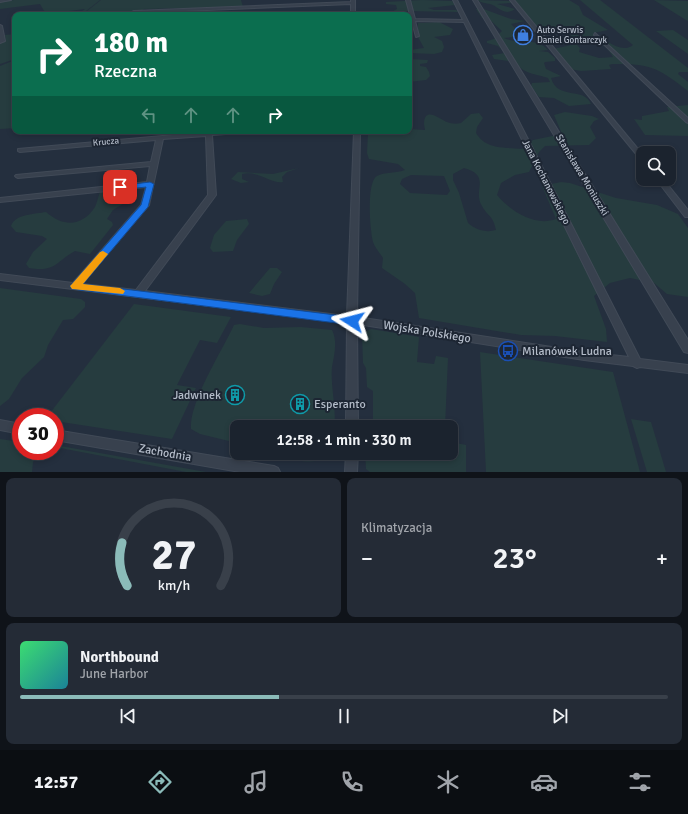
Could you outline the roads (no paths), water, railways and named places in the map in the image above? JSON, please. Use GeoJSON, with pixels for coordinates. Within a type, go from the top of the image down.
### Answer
{"type":"FeatureCollection","features":[{"type":"Feature","properties":{"kind":"street"},"geometry":{"type":"LineString","coordinates":[[0,1],[9,0]]}},
{"type":"Feature","properties":{"kind":"street"},"geometry":{"type":"LineString","coordinates":[[408,0],[412,12]]}},
{"type":"Feature","properties":{"kind":"street","name":"Jana Kochanowskiego"},"geometry":{"type":"LineString","coordinates":[[455,0],[637,364]]}},
{"type":"Feature","properties":{"kind":"street","name":"Stanisława Moniuszki"},"geometry":{"type":"LineString","coordinates":[[476,0],[688,349]]}},
{"type":"Feature","properties":{"kind":"street"},"geometry":{"type":"LineString","coordinates":[[512,0],[636,151]]}},
{"type":"Feature","properties":{"kind":"street"},"geometry":{"type":"LineString","coordinates":[[134,12],[353,2]]}},
{"type":"Feature","properties":{"kind":"street"},"geometry":{"type":"LineString","coordinates":[[412,13],[417,36]]}},
{"type":"Feature","properties":{"kind":"street"},"geometry":{"type":"LineString","coordinates":[[414,20],[466,22]]}},
{"type":"Feature","properties":{"kind":"street"},"geometry":{"type":"LineString","coordinates":[[0,26],[3,41],[0,42]]}},
{"type":"Feature","properties":{"kind":"street"},"geometry":{"type":"LineString","coordinates":[[595,34],[688,120]]}},
{"type":"Feature","properties":{"kind":"street"},"geometry":{"type":"LineString","coordinates":[[139,293],[212,195],[209,134]]}},
{"type":"Feature","properties":{"kind":"street","name":"Krucza"},"geometry":{"type":"LineString","coordinates":[[20,150],[209,134]]}},
{"type":"Feature","properties":{"kind":"street"},"geometry":{"type":"LineString","coordinates":[[352,420],[352,321],[356,134]]}},
{"type":"Feature","properties":{"kind":"street"},"geometry":{"type":"LineString","coordinates":[[75,286],[145,205],[160,138]]}},
{"type":"Feature","properties":{"kind":"street"},"geometry":{"type":"LineString","coordinates":[[18,176],[154,164]]}},
{"type":"Feature","properties":{"kind":"street"},"geometry":{"type":"LineString","coordinates":[[0,200],[150,184]]}},
{"type":"Feature","properties":{"kind":"street"},"geometry":{"type":"LineString","coordinates":[[665,186],[688,215]]}},
{"type":"Feature","properties":{"kind":"street","name":"Wojska Polskiego"},"geometry":{"type":"LineString","coordinates":[[0,277],[139,293],[352,321],[637,364],[688,369]]}},
{"type":"Feature","properties":{"kind":"street"},"geometry":{"type":"LineString","coordinates":[[0,425],[12,427]]}},
{"type":"Feature","properties":{"kind":"street","name":"Zachodnia"},"geometry":{"type":"LineString","coordinates":[[64,437],[274,472]]}},
{"type":"Feature","properties":{"kind":"street"},"geometry":{"type":"LineString","coordinates":[[352,460],[352,472]]}},
{"type":"Feature","properties":{"kind":"place","name":"Auto Serwis Daniel Gontarczyk"},"geometry":{"type":"Point","coordinates":[523,35]}},
{"type":"Feature","properties":{"kind":"place","name":"Milanówek Ludna"},"geometry":{"type":"Point","coordinates":[508,351]}},
{"type":"Feature","properties":{"kind":"place","name":"Jadwinek"},"geometry":{"type":"Point","coordinates":[235,395]}},
{"type":"Feature","properties":{"kind":"place","name":"Esperanto"},"geometry":{"type":"Point","coordinates":[300,404]}}]}
